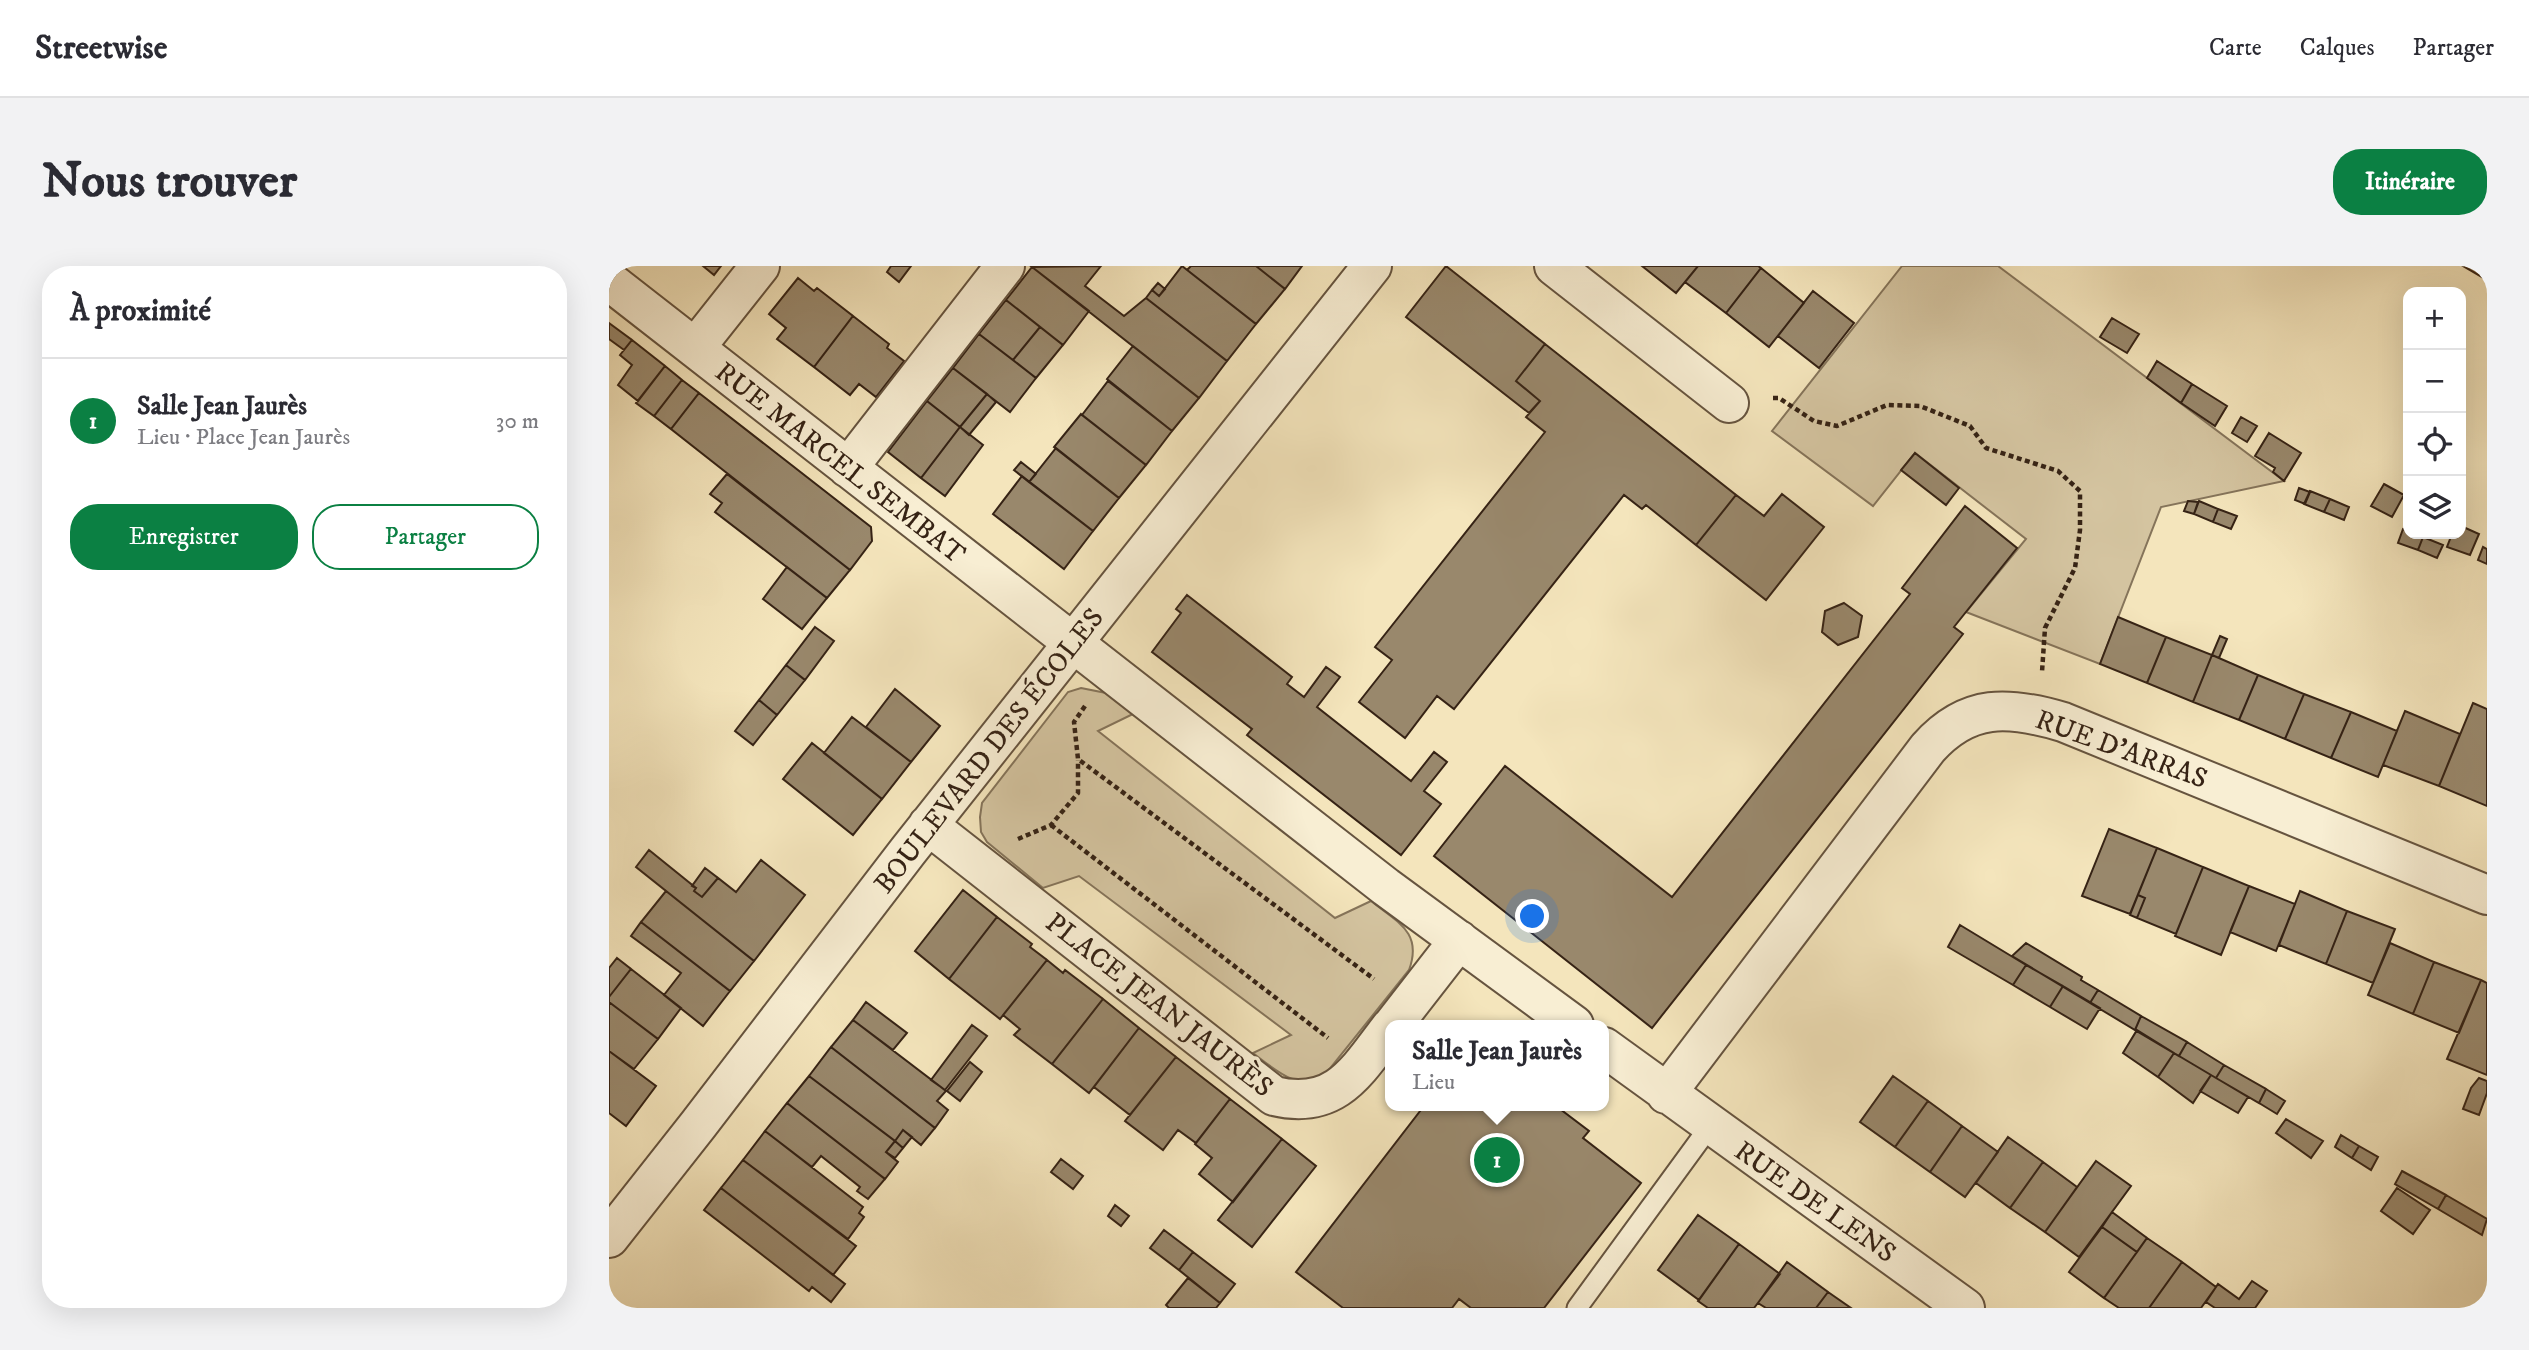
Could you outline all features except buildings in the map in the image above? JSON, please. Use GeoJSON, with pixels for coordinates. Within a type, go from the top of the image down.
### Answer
{"type":"FeatureCollection","features":[{"type":"Feature","properties":{"kind":"street"},"geometry":{"type":"LineString","coordinates":[[695,348],[760,266]]}},
{"type":"Feature","properties":{"kind":"street"},"geometry":{"type":"LineString","coordinates":[[848,468],[1006,266]]}},
{"type":"Feature","properties":{"kind":"street","name":"BOULEVARD DES ÉCOLES"},"geometry":{"type":"LineString","coordinates":[[609,1238],[928,825],[1372,266]]}},
{"type":"Feature","properties":{"kind":"street"},"geometry":{"type":"LineString","coordinates":[[1554,266],[1729,403]]}},
{"type":"Feature","properties":{"kind":"street","name":"RUE MARCEL SEMBAT"},"geometry":{"type":"LineString","coordinates":[[609,281],[1072,644]]}},
{"type":"Feature","properties":{"kind":"street"},"geometry":{"type":"LineString","coordinates":[[1072,644],[1386,887],[1567,1020]]}},
{"type":"Feature","properties":{"kind":"street","name":"RUE D'ARRAS"},"geometry":{"type":"LineString","coordinates":[[1666,1094],[1942,733],[1977,713],[2016,711],[2039,715],[2125,747],[2487,895]]}},
{"type":"Feature","properties":{"kind":"street","name":"PLACE JEAN JAURÈS"},"geometry":{"type":"LineString","coordinates":[[928,825],[1274,1096],[1294,1101],[1327,1095],[1343,1086],[1385,1034]]}},
{"type":"Feature","properties":{"kind":"street","name":"PLACE JEAN JAURÈS"},"geometry":{"type":"LineString","coordinates":[[1397,1019],[1459,940]]}},
{"type":"Feature","properties":{"kind":"street"},"geometry":{"type":"LineString","coordinates":[[1609,1051],[1666,1094]]}},
{"type":"Feature","properties":{"kind":"street","name":"RUE DE LENS"},"geometry":{"type":"LineString","coordinates":[[1666,1094],[1965,1308]]}},
{"type":"Feature","properties":{"kind":"lane"},"geometry":{"type":"LineString","coordinates":[[1577,1308],[1710,1126]]}},
{"type":"Feature","properties":{"kind":"path"},"geometry":{"type":"LineString","coordinates":[[1729,403],[1779,398],[1814,421],[1837,426],[1887,405],[1920,406],[1970,426],[1986,448],[2059,471],[2080,491],[2080,530],[2075,568],[2045,628],[2039,715]]}},
{"type":"Feature","properties":{"kind":"path"},"geometry":{"type":"LineString","coordinates":[[972,858],[1051,825],[1078,793],[1078,759],[1073,722],[1109,672]]}},
{"type":"Feature","properties":{"kind":"path"},"geometry":{"type":"LineString","coordinates":[[1078,759],[1397,1019]]}},
{"type":"Feature","properties":{"kind":"path"},"geometry":{"type":"LineString","coordinates":[[1051,825],[1362,1064]]}},
{"type":"Feature","properties":{"kind":"shaded area"},"geometry":{"type":"Polygon","coordinates":[[[1902,266],[1998,266],[2284,481],[2161,507],[2100,664],[1966,612],[2026,539],[1915,453],[1873,506],[1772,431],[1902,266]]]}},
{"type":"Feature","properties":{"kind":"shaded area"},"geometry":{"type":"Polygon","coordinates":[[[1081,688],[1106,693],[1133,714],[1098,731],[1335,918],[1371,901],[1405,929],[1413,946],[1409,970],[1324,1076],[1315,1081],[1296,1080],[1253,1053],[1291,1035],[1079,876],[1043,888],[987,842],[981,832],[982,803],[1068,692],[1081,688]]]}},
{"type":"Feature","properties":{"kind":"place","name":"Salle Jean Jaurès"},"geometry":{"type":"Point","coordinates":[1497,1160]}}]}
